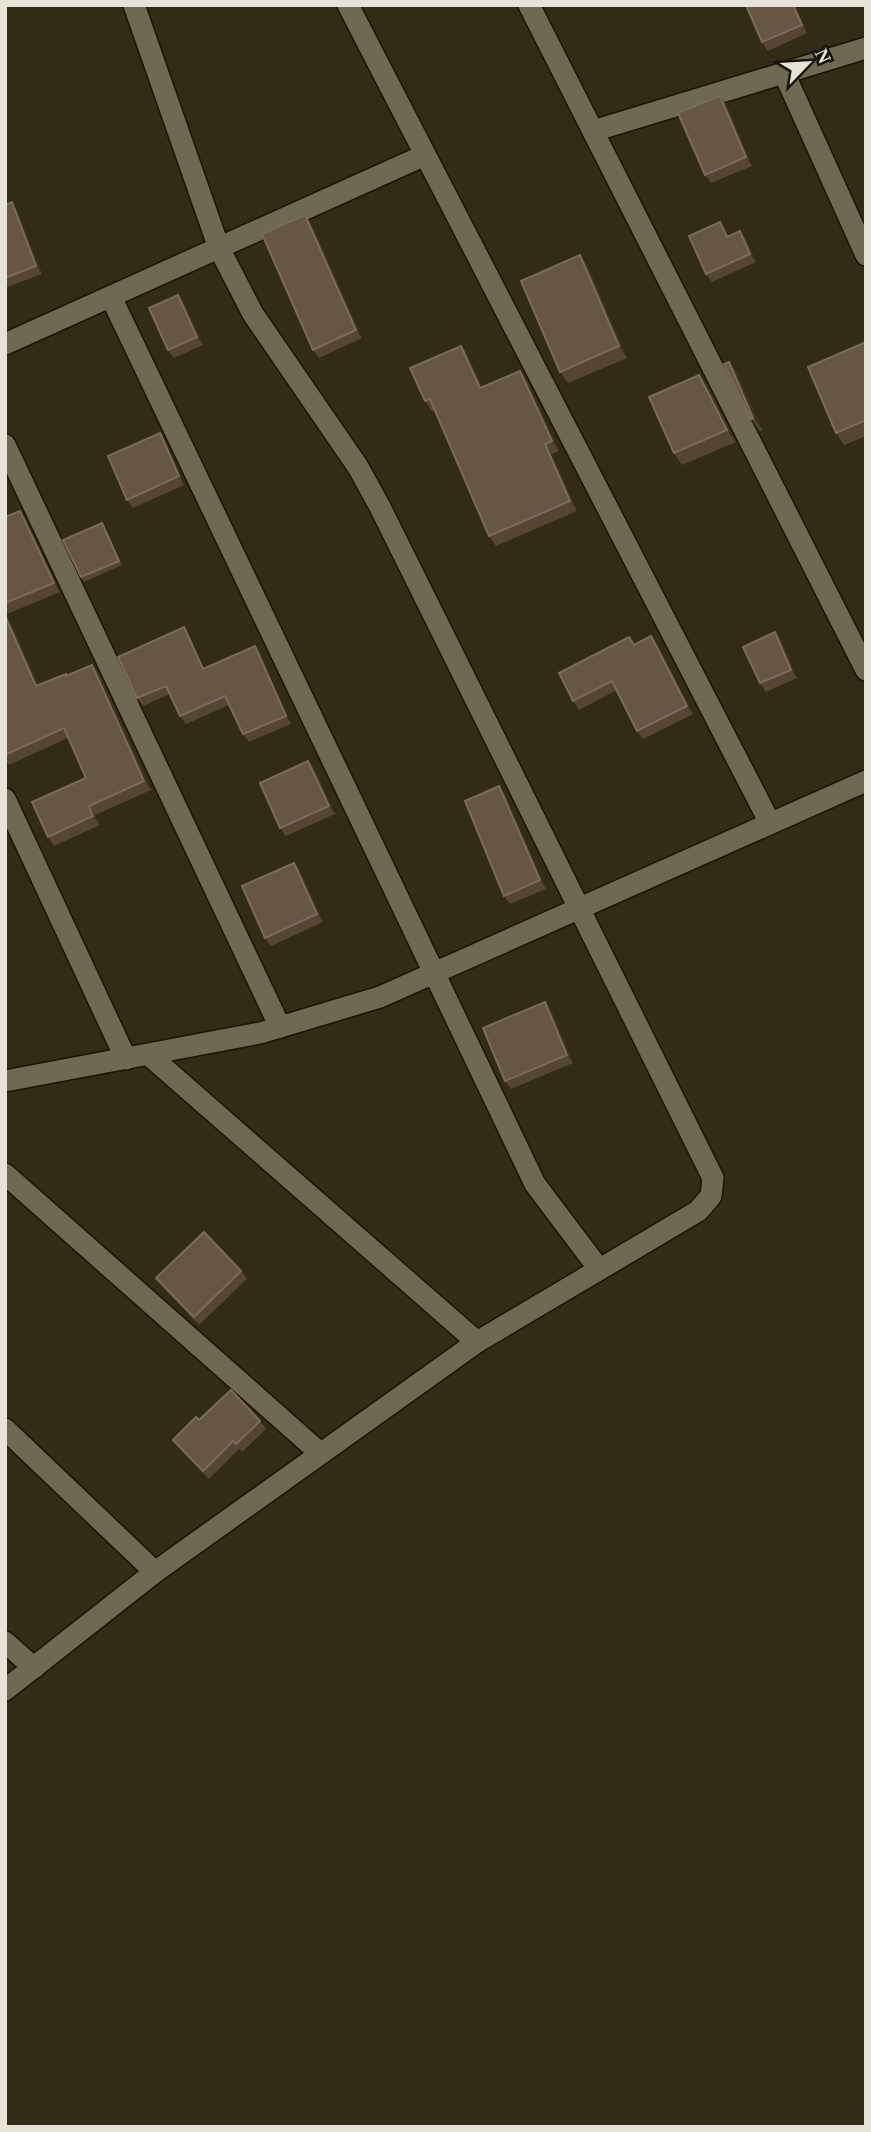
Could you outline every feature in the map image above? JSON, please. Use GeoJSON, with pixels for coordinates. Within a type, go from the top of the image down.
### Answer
{"type":"FeatureCollection","features":[{"type":"Feature","properties":{"kind":"street"},"geometry":{"type":"LineString","coordinates":[[5,1689],[155,1572],[477,1342],[698,1211],[711,1196],[713,1178],[358,467],[253,314],[219,248],[134,5]]}},
{"type":"Feature","properties":{"kind":"street"},"geometry":{"type":"LineString","coordinates":[[348,5],[770,823]]}},
{"type":"Feature","properties":{"kind":"street"},"geometry":{"type":"LineString","coordinates":[[529,5],[866,670]]}},
{"type":"Feature","properties":{"kind":"street"},"geometry":{"type":"LineString","coordinates":[[593,131],[866,48]]}},
{"type":"Feature","properties":{"kind":"street"},"geometry":{"type":"LineString","coordinates":[[784,73],[866,255]]}},
{"type":"Feature","properties":{"kind":"street"},"geometry":{"type":"LineString","coordinates":[[5,344],[425,155]]}},
{"type":"Feature","properties":{"kind":"street"},"geometry":{"type":"LineString","coordinates":[[111,297],[535,1184],[599,1269]]}},
{"type":"Feature","properties":{"kind":"street"},"geometry":{"type":"LineString","coordinates":[[5,445],[279,1027]]}},
{"type":"Feature","properties":{"kind":"street"},"geometry":{"type":"LineString","coordinates":[[5,1081],[260,1033],[380,996],[866,780]]}},
{"type":"Feature","properties":{"kind":"street"},"geometry":{"type":"LineString","coordinates":[[5,799],[126,1059]]}},
{"type":"Feature","properties":{"kind":"street"},"geometry":{"type":"LineString","coordinates":[[149,1055],[477,1342]]}},
{"type":"Feature","properties":{"kind":"street"},"geometry":{"type":"LineString","coordinates":[[5,1174],[320,1453]]}},
{"type":"Feature","properties":{"kind":"street"},"geometry":{"type":"LineString","coordinates":[[5,1429],[155,1572]]}},
{"type":"Feature","properties":{"kind":"street"},"geometry":{"type":"LineString","coordinates":[[5,1642],[34,1668]]}},
{"type":"Feature","properties":{"kind":"building"},"geometry":{"type":"Polygon","coordinates":[[[746,5],[793,5],[802,25],[762,42],[746,5]]]}},
{"type":"Feature","properties":{"kind":"building"},"geometry":{"type":"Polygon","coordinates":[[[720,96],[746,157],[705,175],[678,113],[720,96]]]}},
{"type":"Feature","properties":{"kind":"building"},"geometry":{"type":"Polygon","coordinates":[[[12,202],[36,266],[5,278],[5,205],[12,202]]]}},
{"type":"Feature","properties":{"kind":"building"},"geometry":{"type":"Polygon","coordinates":[[[305,215],[356,330],[313,350],[262,234],[305,215]]]}},
{"type":"Feature","properties":{"kind":"building"},"geometry":{"type":"Polygon","coordinates":[[[720,222],[727,237],[740,231],[750,254],[706,274],[689,236],[720,222]]]}},
{"type":"Feature","properties":{"kind":"building"},"geometry":{"type":"Polygon","coordinates":[[[580,255],[619,346],[560,372],[521,281],[580,255]]]}},
{"type":"Feature","properties":{"kind":"building"},"geometry":{"type":"Polygon","coordinates":[[[178,295],[197,337],[168,350],[149,308],[178,295]]]}},
{"type":"Feature","properties":{"kind":"building"},"geometry":{"type":"Polygon","coordinates":[[[866,342],[866,420],[836,433],[808,367],[866,342]]]}},
{"type":"Feature","properties":{"kind":"building"},"geometry":{"type":"Polygon","coordinates":[[[461,346],[480,388],[520,371],[552,441],[545,444],[570,501],[489,536],[430,399],[425,401],[410,368],[461,346]]]}},
{"type":"Feature","properties":{"kind":"building"},"geometry":{"type":"Polygon","coordinates":[[[729,362],[753,418],[751,419],[724,364],[729,362]]]}},
{"type":"Feature","properties":{"kind":"building"},"geometry":{"type":"Polygon","coordinates":[[[699,375],[727,430],[674,453],[649,397],[699,375]]]}},
{"type":"Feature","properties":{"kind":"building"},"geometry":{"type":"Polygon","coordinates":[[[160,433],[179,476],[127,500],[108,456],[160,433]]]}},
{"type":"Feature","properties":{"kind":"building"},"geometry":{"type":"Polygon","coordinates":[[[20,511],[54,583],[5,603],[5,517],[20,511]]]}},
{"type":"Feature","properties":{"kind":"building"},"geometry":{"type":"Polygon","coordinates":[[[102,523],[119,561],[81,577],[63,540],[102,523]]]}},
{"type":"Feature","properties":{"kind":"building"},"geometry":{"type":"Polygon","coordinates":[[[5,616],[36,686],[92,665],[144,781],[89,806],[93,816],[48,837],[32,802],[86,778],[64,728],[5,755],[5,616]]]}},
{"type":"Feature","properties":{"kind":"building"},"geometry":{"type":"Polygon","coordinates":[[[184,627],[203,669],[255,646],[286,716],[243,734],[225,696],[180,716],[166,686],[137,698],[118,657],[184,627]]]}},
{"type":"Feature","properties":{"kind":"building"},"geometry":{"type":"Polygon","coordinates":[[[775,632],[791,670],[760,683],[743,647],[775,632]]]}},
{"type":"Feature","properties":{"kind":"building"},"geometry":{"type":"Polygon","coordinates":[[[651,636],[687,706],[637,731],[612,681],[573,701],[559,673],[629,637],[634,645],[651,636]]]}},
{"type":"Feature","properties":{"kind":"building"},"geometry":{"type":"Polygon","coordinates":[[[308,761],[329,806],[280,828],[260,783],[308,761]]]}},
{"type":"Feature","properties":{"kind":"building"},"geometry":{"type":"Polygon","coordinates":[[[499,786],[540,880],[504,896],[465,801],[499,786]]]}},
{"type":"Feature","properties":{"kind":"building"},"geometry":{"type":"Polygon","coordinates":[[[294,863],[317,914],[265,938],[242,886],[294,863]]]}},
{"type":"Feature","properties":{"kind":"building"},"geometry":{"type":"Polygon","coordinates":[[[545,1002],[567,1055],[505,1081],[483,1028],[545,1002]]]}},
{"type":"Feature","properties":{"kind":"building"},"geometry":{"type":"Polygon","coordinates":[[[204,1232],[241,1271],[194,1317],[156,1278],[204,1232]]]}},
{"type":"Feature","properties":{"kind":"building"},"geometry":{"type":"Polygon","coordinates":[[[231,1390],[260,1421],[236,1444],[233,1441],[203,1471],[173,1440],[196,1417],[199,1420],[231,1390]]]}}]}
